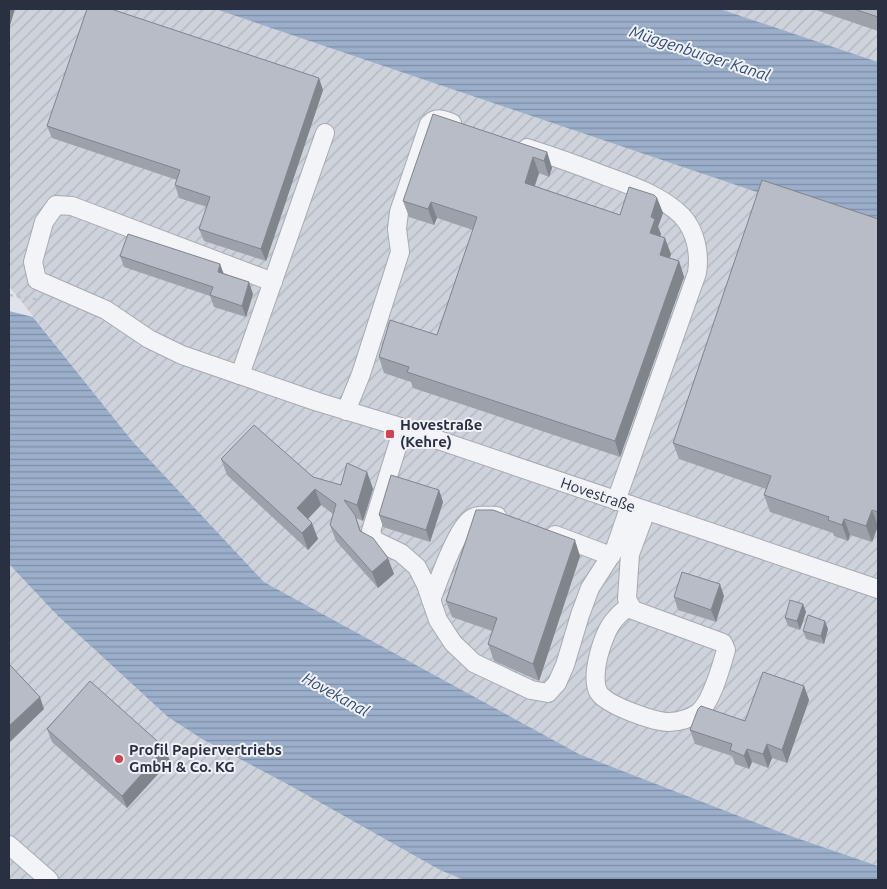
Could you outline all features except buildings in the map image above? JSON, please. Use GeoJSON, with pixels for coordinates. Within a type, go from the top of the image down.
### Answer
{"type":"FeatureCollection","features":[{"type":"Feature","properties":{"kind":"street"},"geometry":{"type":"LineString","coordinates":[[346,411],[361,374],[400,252],[397,229],[399,212],[429,124],[439,118],[464,127]]}},
{"type":"Feature","properties":{"kind":"street"},"geometry":{"type":"LineString","coordinates":[[240,375],[324,133]]}},
{"type":"Feature","properties":{"kind":"street"},"geometry":{"type":"LineString","coordinates":[[403,428],[371,531],[374,540],[401,553],[417,567],[438,620],[453,643],[474,663],[531,690],[548,693],[557,683],[565,665],[590,588],[615,550],[631,506],[697,273],[698,256],[695,238],[683,217],[670,206],[640,189],[514,144]]}},
{"type":"Feature","properties":{"kind":"street","name":"Hovestraße"},"geometry":{"type":"LineString","coordinates":[[273,282],[72,206],[56,205],[44,222],[32,262],[37,280],[106,310],[149,339],[182,354],[318,402],[403,428],[878,590]]}},
{"type":"Feature","properties":{"kind":"street"},"geometry":{"type":"LineString","coordinates":[[630,605],[615,618],[604,640],[596,668],[595,684],[600,694],[609,702],[641,715],[668,722],[684,720],[698,713],[706,704],[726,650],[723,643],[633,610],[628,599],[631,506]]}},
{"type":"Feature","properties":{"kind":"street"},"geometry":{"type":"LineString","coordinates":[[431,600],[457,538],[468,520],[476,516],[503,516],[512,520]]}},
{"type":"Feature","properties":{"kind":"street"},"geometry":{"type":"LineString","coordinates":[[539,530],[611,556]]}},
{"type":"Feature","properties":{"kind":"street"},"geometry":{"type":"LineString","coordinates":[[9,845],[49,880]]}},
{"type":"Feature","properties":{"kind":"shaded area"},"geometry":{"type":"Polygon","coordinates":[[[9,9],[215,9],[878,233],[878,866],[785,834],[579,754],[264,582],[133,442],[9,286],[9,9]]]}},
{"type":"Feature","properties":{"kind":"shaded area"},"geometry":{"type":"Polygon","coordinates":[[[720,9],[878,9],[878,62],[720,9]]]}},
{"type":"Feature","properties":{"kind":"shaded area"},"geometry":{"type":"Polygon","coordinates":[[[9,564],[56,614],[168,717],[202,739],[289,785],[440,870],[464,880],[9,880],[9,564]]]}},
{"type":"Feature","properties":{"kind":"water","name":"Müggenburger Kanal"},"geometry":{"type":"Polygon","coordinates":[[[215,9],[720,9],[878,62],[878,233],[215,9]]]}},
{"type":"Feature","properties":{"kind":"water","name":"Hovekanal"},"geometry":{"type":"Polygon","coordinates":[[[9,311],[33,317],[133,442],[264,582],[579,754],[785,834],[878,866],[878,880],[464,880],[440,870],[289,785],[202,739],[168,717],[56,614],[9,564],[9,311]]]}},
{"type":"Feature","properties":{"kind":"place","name":"Hovestraße (Kehre)"},"geometry":{"type":"Point","coordinates":[390,434]}},
{"type":"Feature","properties":{"kind":"place","name":"Profil Papiervertriebs GmbH & Co. KG"},"geometry":{"type":"Point","coordinates":[119,759]}}]}
